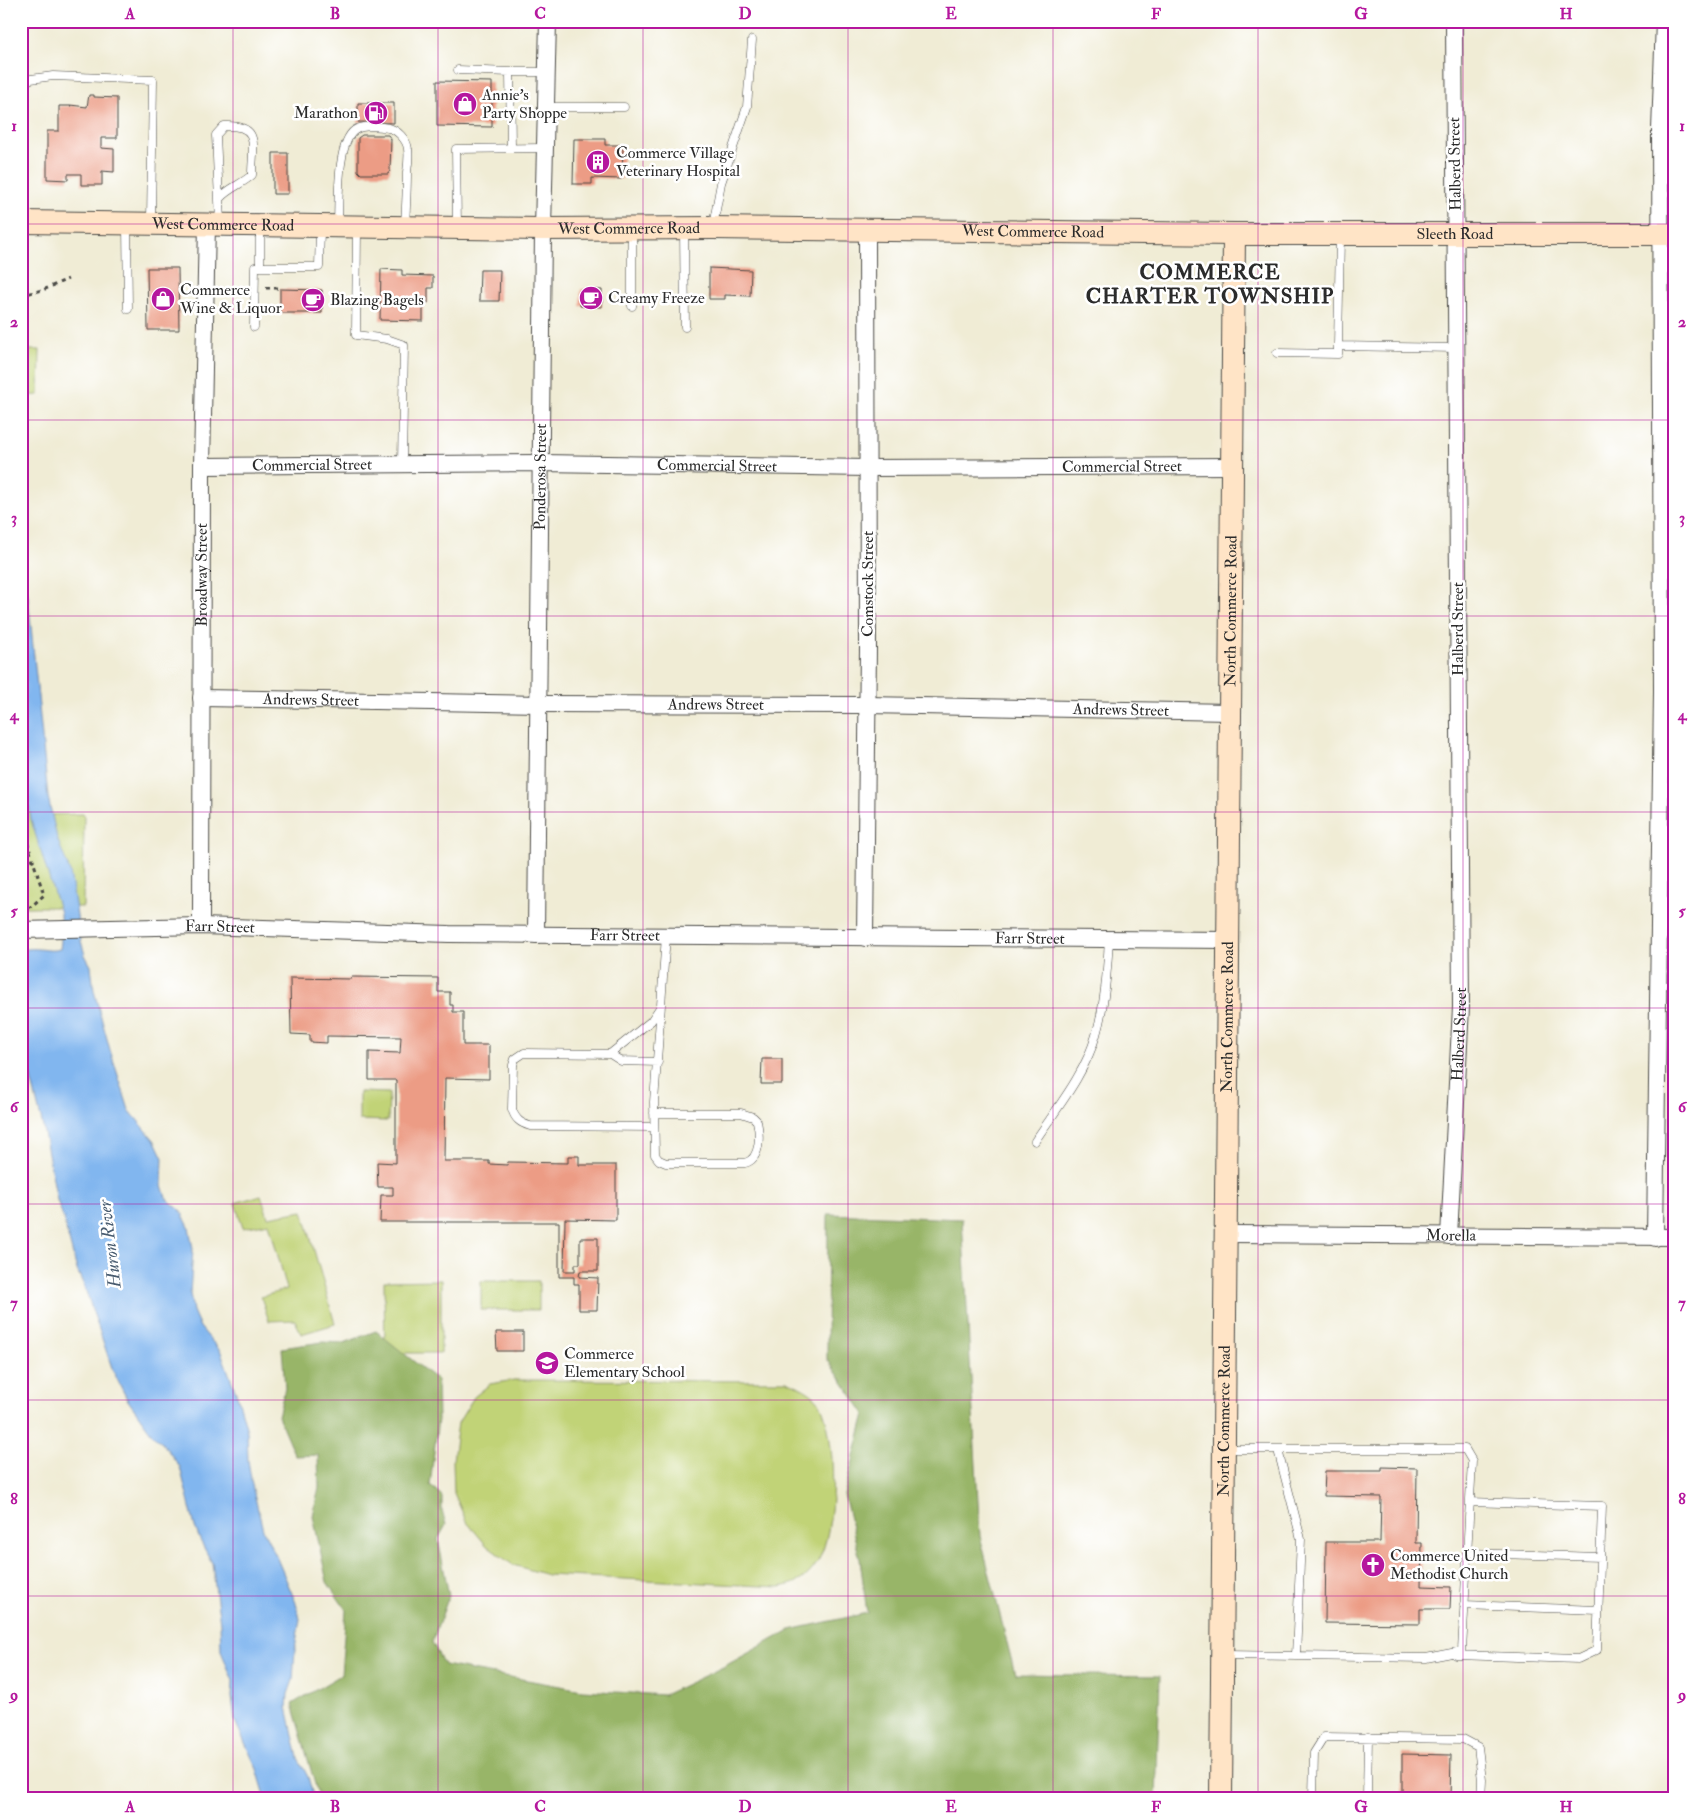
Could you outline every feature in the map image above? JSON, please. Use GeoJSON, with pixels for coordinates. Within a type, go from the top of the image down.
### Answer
{"type":"FeatureCollection","features":[{"type":"Feature","properties":{"kind":"main road","name":"West Commerce Road"},"geometry":{"type":"LineString","coordinates":[[21,222],[542,230],[713,228],[1234,234]]}},
{"type":"Feature","properties":{"kind":"main road","name":"Sleeth Road"},"geometry":{"type":"LineString","coordinates":[[1234,234],[1668,234]]}},
{"type":"Feature","properties":{"kind":"main road","name":"North Commerce Road"},"geometry":{"type":"LineString","coordinates":[[1221,1799],[1234,234]]}},
{"type":"Feature","properties":{"kind":"street","name":"Ponderosa Street"},"geometry":{"type":"LineString","coordinates":[[536,934],[542,230],[548,21]]}},
{"type":"Feature","properties":{"kind":"street","name":"Halberd Street"},"geometry":{"type":"LineString","coordinates":[[1449,1236],[1460,1007],[1454,21]]}},
{"type":"Feature","properties":{"kind":"street"},"geometry":{"type":"LineString","coordinates":[[1655,1238],[1668,234],[1660,130],[1664,21]]}},
{"type":"Feature","properties":{"kind":"street","name":"Broadway Street"},"geometry":{"type":"LineString","coordinates":[[202,926],[202,466],[214,224]]}},
{"type":"Feature","properties":{"kind":"street","name":"Comstock Street"},"geometry":{"type":"LineString","coordinates":[[865,938],[868,705],[867,230]]}},
{"type":"Feature","properties":{"kind":"street","name":"Commercial Street"},"geometry":{"type":"LineString","coordinates":[[202,466],[541,463],[868,468],[1232,466]]}},
{"type":"Feature","properties":{"kind":"street","name":"Andrews Street"},"geometry":{"type":"LineString","coordinates":[[201,698],[539,704],[868,705],[1230,712]]}},
{"type":"Feature","properties":{"kind":"street","name":"Farr Street"},"geometry":{"type":"LineString","coordinates":[[21,930],[202,926],[449,934],[1229,940]]}},
{"type":"Feature","properties":{"kind":"street","name":"Morella"},"geometry":{"type":"LineString","coordinates":[[1226,1234],[1675,1237]]}},
{"type":"Feature","properties":{"kind":"lane"},"geometry":{"type":"LineString","coordinates":[[713,228],[721,183],[747,107],[752,40]]}},
{"type":"Feature","properties":{"kind":"lane"},"geometry":{"type":"LineString","coordinates":[[458,70],[547,72]]}},
{"type":"Feature","properties":{"kind":"lane"},"geometry":{"type":"LineString","coordinates":[[510,72],[511,148]]}},
{"type":"Feature","properties":{"kind":"lane"},"geometry":{"type":"LineString","coordinates":[[21,84],[31,79],[53,76],[153,80],[151,223]]}},
{"type":"Feature","properties":{"kind":"lane"},"geometry":{"type":"LineString","coordinates":[[545,107],[624,107]]}},
{"type":"Feature","properties":{"kind":"lane"},"geometry":{"type":"LineString","coordinates":[[214,224],[220,198],[216,135],[224,126],[236,125],[247,128],[252,135],[252,175],[243,183],[228,190],[220,198]]}},
{"type":"Feature","properties":{"kind":"lane"},"geometry":{"type":"LineString","coordinates":[[402,464],[404,344],[387,339],[356,335],[338,226],[339,188],[344,146],[352,131],[358,128],[390,128],[402,137],[408,148],[405,227]]}},
{"type":"Feature","properties":{"kind":"lane"},"geometry":{"type":"LineString","coordinates":[[457,228],[456,149],[544,148]]}},
{"type":"Feature","properties":{"kind":"lane"},"geometry":{"type":"LineString","coordinates":[[128,223],[128,309]]}},
{"type":"Feature","properties":{"kind":"lane"},"geometry":{"type":"LineString","coordinates":[[260,225],[260,267]]}},
{"type":"Feature","properties":{"kind":"lane"},"geometry":{"type":"LineString","coordinates":[[254,327],[255,267],[319,268],[338,226]]}},
{"type":"Feature","properties":{"kind":"lane"},"geometry":{"type":"LineString","coordinates":[[632,228],[632,306]]}},
{"type":"Feature","properties":{"kind":"lane"},"geometry":{"type":"LineString","coordinates":[[684,228],[685,327]]}},
{"type":"Feature","properties":{"kind":"lane"},"geometry":{"type":"LineString","coordinates":[[1277,353],[1338,354],[1340,234]]}},
{"type":"Feature","properties":{"kind":"lane"},"geometry":{"type":"LineString","coordinates":[[1338,346],[1456,348]]}},
{"type":"Feature","properties":{"kind":"lane"},"geometry":{"type":"LineString","coordinates":[[654,1112],[741,1113],[748,1115],[757,1121],[757,1152],[754,1158],[744,1163],[666,1163],[659,1160],[655,1155],[654,1112],[666,936]]}},
{"type":"Feature","properties":{"kind":"lane"},"geometry":{"type":"LineString","coordinates":[[1035,1141],[1074,1083],[1086,1062],[1096,1036],[1103,1001],[1109,940]]}},
{"type":"Feature","properties":{"kind":"lane"},"geometry":{"type":"LineString","coordinates":[[610,1054],[651,1021],[662,1004]]}},
{"type":"Feature","properties":{"kind":"lane"},"geometry":{"type":"LineString","coordinates":[[654,1127],[530,1126],[518,1121],[512,1109],[513,1065],[519,1055],[524,1053],[610,1054],[621,1061],[658,1062]]}},
{"type":"Feature","properties":{"kind":"lane"},"geometry":{"type":"LineString","coordinates":[[1223,1655],[1426,1658],[1462,1651],[1472,1460],[1465,1449],[1224,1449]]}},
{"type":"Feature","properties":{"kind":"lane"},"geometry":{"type":"LineString","coordinates":[[1278,1450],[1301,1538],[1296,1656]]}},
{"type":"Feature","properties":{"kind":"lane"},"geometry":{"type":"LineString","coordinates":[[1447,1654],[1578,1659],[1597,1650],[1602,1506],[1470,1502]]}},
{"type":"Feature","properties":{"kind":"lane"},"geometry":{"type":"LineString","coordinates":[[1467,1553],[1600,1557]]}},
{"type":"Feature","properties":{"kind":"lane"},"geometry":{"type":"LineString","coordinates":[[1464,1605],[1598,1610]]}},
{"type":"Feature","properties":{"kind":"lane"},"geometry":{"type":"LineString","coordinates":[[1313,1799],[1314,1752],[1324,1737],[1463,1739],[1478,1747],[1482,1780],[1481,1799]]}},
{"type":"Feature","properties":{"kind":"lane"},"geometry":{"type":"LineString","coordinates":[[1367,1799],[1368,1737]]}},
{"type":"Feature","properties":{"kind":"path"},"geometry":{"type":"LineString","coordinates":[[21,295],[43,290],[68,279]]}},
{"type":"Feature","properties":{"kind":"path"},"geometry":{"type":"LineString","coordinates":[[265,288],[280,288]]}},
{"type":"Feature","properties":{"kind":"path"},"geometry":{"type":"LineString","coordinates":[[21,814],[22,828],[44,895],[32,906],[21,912]]}},
{"type":"Feature","properties":{"kind":"green space"},"geometry":{"type":"Polygon","coordinates":[[[21,350],[40,350],[39,395],[21,396],[21,350]]]}},
{"type":"Feature","properties":{"kind":"green space"},"geometry":{"type":"Polygon","coordinates":[[[21,650],[37,815],[84,814],[83,907],[21,907],[21,650]]]}},
{"type":"Feature","properties":{"kind":"green space"},"geometry":{"type":"Polygon","coordinates":[[[359,1092],[389,1093],[388,1121],[359,1120],[359,1092]]]}},
{"type":"Feature","properties":{"kind":"green space"},"geometry":{"type":"Polygon","coordinates":[[[261,1195],[268,1217],[303,1211],[335,1324],[301,1334],[295,1320],[269,1321],[261,1297],[287,1289],[269,1223],[243,1228],[235,1203],[261,1195]]]}},
{"type":"Feature","properties":{"kind":"green space"},"geometry":{"type":"Polygon","coordinates":[[[828,1214],[962,1219],[980,1536],[1015,1674],[1160,1676],[1156,1799],[319,1798],[292,1704],[341,1675],[346,1610],[327,1582],[313,1516],[319,1487],[318,1455],[295,1456],[278,1416],[285,1388],[282,1348],[322,1342],[344,1343],[376,1331],[437,1380],[438,1419],[430,1485],[442,1496],[442,1510],[446,1525],[438,1539],[449,1596],[432,1642],[444,1665],[582,1690],[664,1695],[723,1667],[790,1630],[867,1613],[860,1559],[844,1495],[865,1414],[827,1359],[828,1214]]]}},
{"type":"Feature","properties":{"kind":"green space"},"geometry":{"type":"Polygon","coordinates":[[[441,1280],[441,1353],[385,1353],[384,1281],[441,1280]]]}},
{"type":"Feature","properties":{"kind":"green space"},"geometry":{"type":"Polygon","coordinates":[[[481,1281],[539,1281],[539,1310],[481,1310],[481,1281]]]}},
{"type":"Feature","properties":{"kind":"green space"},"geometry":{"type":"Polygon","coordinates":[[[514,1380],[787,1381],[813,1395],[819,1402],[830,1437],[833,1483],[828,1529],[824,1548],[817,1563],[802,1580],[780,1587],[548,1575],[513,1565],[487,1546],[466,1521],[454,1493],[453,1460],[458,1423],[474,1397],[490,1384],[514,1380]]]}},
{"type":"Feature","properties":{"kind":"water","name":"Huron River"},"geometry":{"type":"Polygon","coordinates":[[[21,568],[28,596],[48,797],[57,838],[70,872],[81,941],[91,966],[94,991],[129,1110],[155,1141],[163,1158],[162,1185],[166,1198],[181,1211],[189,1227],[193,1249],[190,1294],[193,1311],[200,1327],[221,1352],[238,1398],[247,1431],[248,1460],[252,1485],[263,1530],[296,1603],[300,1619],[295,1649],[293,1680],[288,1694],[287,1707],[298,1758],[308,1777],[314,1799],[266,1799],[257,1769],[235,1721],[232,1697],[233,1681],[221,1651],[220,1623],[212,1563],[195,1527],[180,1467],[164,1445],[153,1435],[127,1399],[113,1371],[77,1270],[57,1200],[42,1122],[21,1039],[21,951],[26,949],[60,949],[61,941],[60,913],[31,820],[21,745],[21,568]]]}},
{"type":"Feature","properties":{"kind":"building","name":"Annie's Party Shoppe"},"geometry":{"type":"Polygon","coordinates":[[[437,81],[492,82],[492,127],[437,126],[437,81]]]}},
{"type":"Feature","properties":{"kind":"building"},"geometry":{"type":"Polygon","coordinates":[[[89,95],[117,98],[117,138],[101,138],[101,148],[114,149],[114,172],[102,171],[102,185],[81,185],[81,174],[68,174],[68,180],[47,179],[47,131],[59,131],[59,106],[87,107],[89,95]]]}},
{"type":"Feature","properties":{"kind":"building","name":"Marathon"},"geometry":{"type":"Polygon","coordinates":[[[358,103],[394,103],[394,123],[358,122],[358,103]]]}},
{"type":"Feature","properties":{"kind":"building"},"geometry":{"type":"Polygon","coordinates":[[[362,135],[388,135],[391,139],[390,171],[388,174],[361,174],[358,171],[358,138],[362,135]]]}},
{"type":"Feature","properties":{"kind":"building","name":"Commerce Village Veterinary Hospital"},"geometry":{"type":"Polygon","coordinates":[[[574,139],[605,139],[605,145],[623,145],[622,179],[592,178],[592,184],[573,184],[574,139]]]}},
{"type":"Feature","properties":{"kind":"building"},"geometry":{"type":"Polygon","coordinates":[[[273,153],[288,153],[288,194],[273,194],[273,153]]]}},
{"type":"Feature","properties":{"kind":"building","name":"Commerce Wine & Liquor"},"geometry":{"type":"Polygon","coordinates":[[[147,268],[178,268],[179,330],[148,330],[147,268]]]}},
{"type":"Feature","properties":{"kind":"building"},"geometry":{"type":"Polygon","coordinates":[[[709,268],[751,270],[750,296],[725,295],[725,299],[709,299],[709,268]]]}},
{"type":"Feature","properties":{"kind":"building"},"geometry":{"type":"Polygon","coordinates":[[[381,269],[402,270],[402,275],[433,276],[433,288],[428,288],[428,303],[423,303],[423,321],[380,320],[381,269]]]}},
{"type":"Feature","properties":{"kind":"building"},"geometry":{"type":"Polygon","coordinates":[[[480,270],[500,270],[499,301],[479,301],[480,270]]]}},
{"type":"Feature","properties":{"kind":"building"},"geometry":{"type":"Polygon","coordinates":[[[280,289],[322,290],[322,313],[280,313],[280,289]]]}},
{"type":"Feature","properties":{"kind":"building","name":"Creamy Freeze"},"geometry":{"type":"Polygon","coordinates":[[[581,289],[602,290],[602,307],[580,306],[581,289]]]}},
{"type":"Feature","properties":{"kind":"building"},"geometry":{"type":"Polygon","coordinates":[[[351,977],[438,978],[438,992],[450,992],[450,1005],[453,1005],[453,1012],[463,1012],[463,1045],[489,1045],[489,1079],[445,1078],[444,1161],[489,1161],[489,1164],[507,1165],[508,1162],[568,1163],[568,1156],[579,1156],[579,1165],[616,1165],[616,1220],[565,1219],[564,1271],[575,1271],[575,1264],[580,1264],[580,1238],[598,1238],[598,1271],[580,1271],[579,1277],[598,1278],[597,1310],[579,1310],[579,1284],[574,1284],[574,1277],[559,1277],[559,1222],[380,1222],[381,1195],[393,1195],[393,1187],[378,1187],[377,1162],[396,1163],[396,1080],[369,1080],[369,1052],[400,1053],[401,1037],[327,1036],[327,1043],[310,1042],[310,1035],[291,1034],[290,978],[351,979],[351,977]]]}},
{"type":"Feature","properties":{"kind":"building"},"geometry":{"type":"Polygon","coordinates":[[[762,1059],[782,1059],[782,1084],[761,1084],[762,1059]]]}},
{"type":"Feature","properties":{"kind":"building"},"geometry":{"type":"Polygon","coordinates":[[[496,1332],[523,1332],[523,1351],[497,1351],[496,1332]]]}},
{"type":"Feature","properties":{"kind":"building","name":"Commerce United Methodist Church"},"geometry":{"type":"Polygon","coordinates":[[[1382,1467],[1417,1468],[1416,1543],[1422,1543],[1421,1586],[1451,1587],[1450,1609],[1420,1609],[1420,1624],[1325,1623],[1326,1542],[1380,1542],[1381,1497],[1324,1496],[1325,1471],[1382,1471],[1382,1467]]]}},
{"type":"Feature","properties":{"kind":"building"},"geometry":{"type":"Polygon","coordinates":[[[1402,1754],[1451,1755],[1450,1799],[1402,1799],[1402,1754]]]}},
{"type":"Feature","properties":{"kind":"place","name":"Annie's Party Shoppe"},"geometry":{"type":"Point","coordinates":[465,104]}},
{"type":"Feature","properties":{"kind":"place","name":"Marathon"},"geometry":{"type":"Point","coordinates":[376,113]}},
{"type":"Feature","properties":{"kind":"place","name":"Commerce Village Veterinary Hospital"},"geometry":{"type":"Point","coordinates":[598,162]}},
{"type":"Feature","properties":{"kind":"place","name":"Creamy Freeze"},"geometry":{"type":"Point","coordinates":[591,298]}},
{"type":"Feature","properties":{"kind":"place","name":"Commerce Wine & Liquor"},"geometry":{"type":"Point","coordinates":[163,299]}},
{"type":"Feature","properties":{"kind":"place","name":"Blazing Bagels"},"geometry":{"type":"Point","coordinates":[313,300]}},
{"type":"Feature","properties":{"kind":"place","name":"Commerce Elementary School"},"geometry":{"type":"Point","coordinates":[547,1363]}},
{"type":"Feature","properties":{"kind":"place","name":"Commerce United Methodist Church"},"geometry":{"type":"Point","coordinates":[1373,1565]}},
{"type":"Feature","properties":{"kind":"district","name":"COMMERCE CHARTER TOWNSHIP"},"geometry":{"type":"Point","coordinates":[1210,284]}}]}
